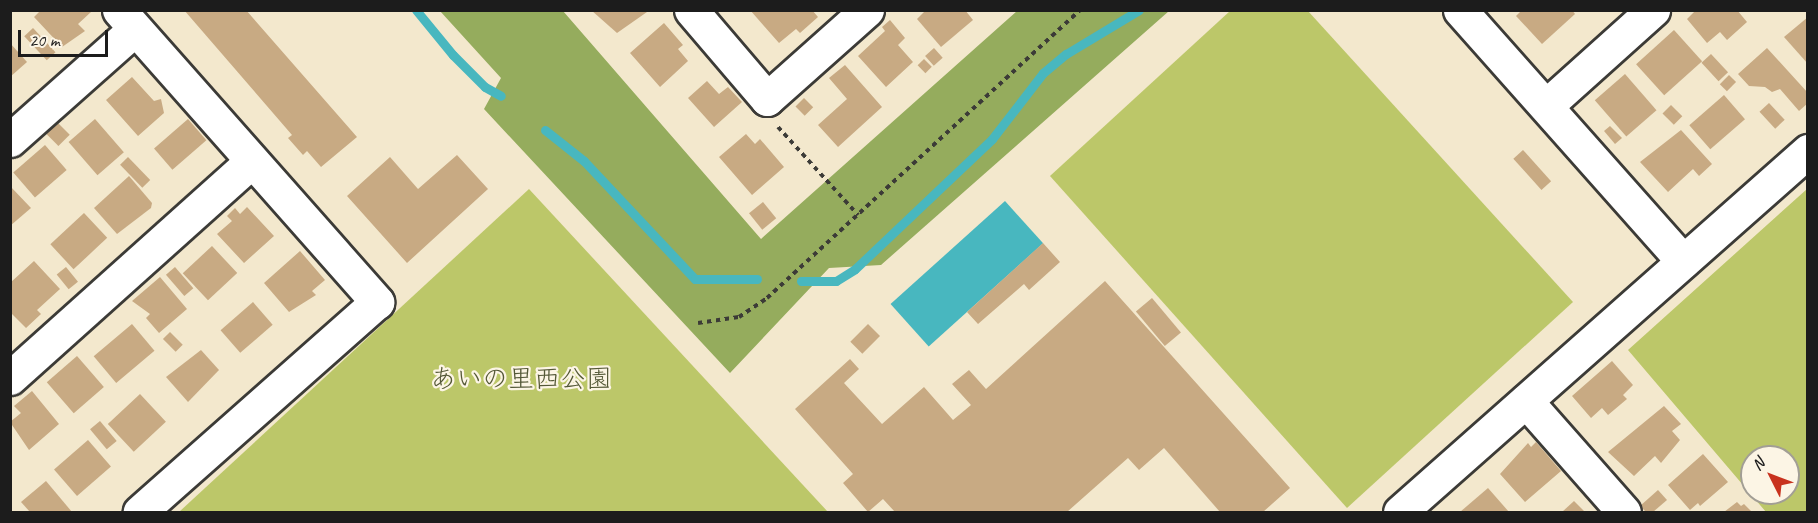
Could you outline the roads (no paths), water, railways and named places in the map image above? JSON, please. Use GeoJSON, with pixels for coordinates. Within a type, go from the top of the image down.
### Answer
{"type":"FeatureCollection","features":[{"type":"Feature","properties":{"kind":"street"},"geometry":{"type":"LineString","coordinates":[[690,10],[767,99],[867,10]]}},
{"type":"Feature","properties":{"kind":"street"},"geometry":{"type":"LineString","coordinates":[[1460,10],[1683,261]]}},
{"type":"Feature","properties":{"kind":"street"},"geometry":{"type":"LineString","coordinates":[[1546,106],[1653,10]]}},
{"type":"Feature","properties":{"kind":"street"},"geometry":{"type":"LineString","coordinates":[[10,140],[127,20],[377,302],[140,513]]}},
{"type":"Feature","properties":{"kind":"street"},"geometry":{"type":"LineString","coordinates":[[1400,513],[1808,151]]}},
{"type":"Feature","properties":{"kind":"street"},"geometry":{"type":"LineString","coordinates":[[10,378],[252,161]]}},
{"type":"Feature","properties":{"kind":"street"},"geometry":{"type":"LineString","coordinates":[[1526,401],[1624,513]]}},
{"type":"Feature","properties":{"kind":"water"},"geometry":{"type":"Polygon","coordinates":[[[1005,201],[1043,243],[929,346],[891,304],[1005,201]]]}},
{"type":"Feature","properties":{"kind":"waterway"},"geometry":{"type":"LineString","coordinates":[[416,10],[453,55],[485,87],[501,96]]}},
{"type":"Feature","properties":{"kind":"waterway"},"geometry":{"type":"LineString","coordinates":[[801,281],[836,281],[855,269],[992,139],[1043,73],[1066,54],[1139,10]]}},
{"type":"Feature","properties":{"kind":"waterway"},"geometry":{"type":"LineString","coordinates":[[545,130],[584,161],[695,279],[757,279]]}},
{"type":"Feature","properties":{"kind":"park label","name":"あいの里西公園"},"geometry":{"type":"Point","coordinates":[521,379]}}]}
